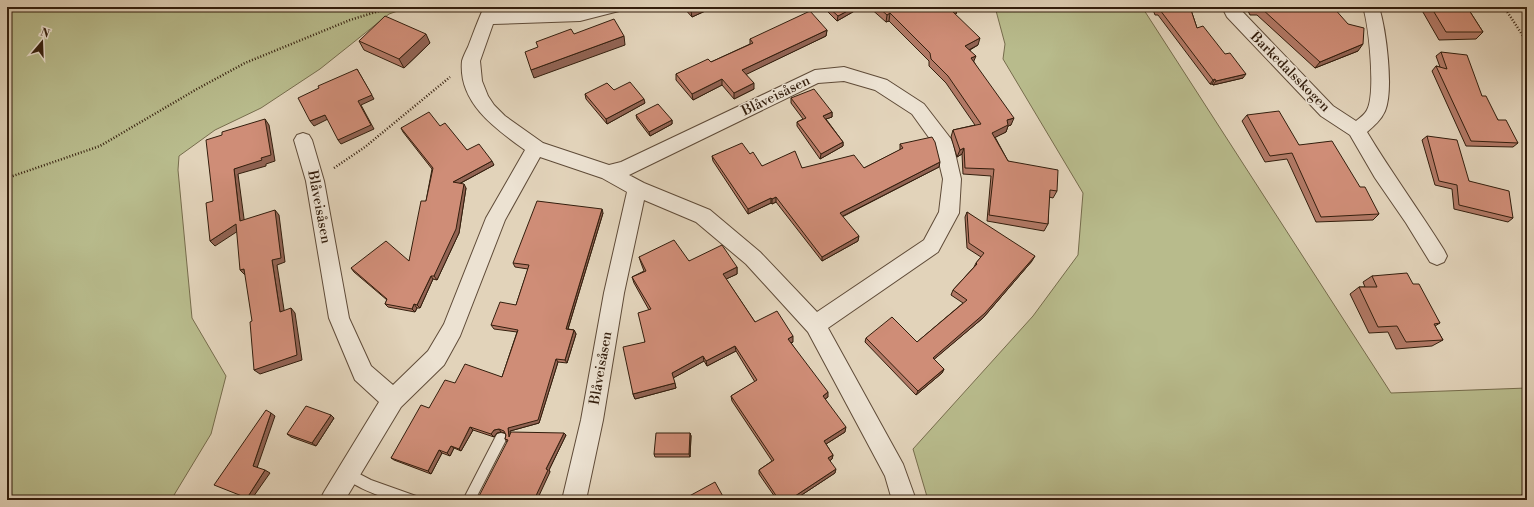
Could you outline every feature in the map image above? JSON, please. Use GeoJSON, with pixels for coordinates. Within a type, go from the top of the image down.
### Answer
{"type":"FeatureCollection","features":[{"type":"Feature","properties":{"kind":"street"},"geometry":{"type":"LineString","coordinates":[[613,7],[580,15],[490,12],[471,61],[473,80],[480,99],[499,122],[536,148],[609,173],[637,189],[703,216],[753,258],[815,325],[895,472],[904,500]]}},
{"type":"Feature","properties":{"kind":"street","name":"Barkedalsskogen"},"geometry":{"type":"LineString","coordinates":[[1230,7],[1233,13],[1327,111],[1356,130],[1382,173],[1437,256]]}},
{"type":"Feature","properties":{"kind":"street"},"geometry":{"type":"LineString","coordinates":[[1356,130],[1369,120],[1377,110],[1379,78],[1378,43],[1374,12],[1371,7]]}},
{"type":"Feature","properties":{"kind":"street","name":"Blåveisåsen"},"geometry":{"type":"LineString","coordinates":[[609,173],[625,169],[816,77],[844,74],[881,85],[918,109],[944,144],[952,179],[949,213],[931,246],[815,325]]}},
{"type":"Feature","properties":{"kind":"street","name":"Blåveisåsen"},"geometry":{"type":"LineString","coordinates":[[302,140],[316,180],[338,318],[363,373],[393,400]]}},
{"type":"Feature","properties":{"kind":"street"},"geometry":{"type":"LineString","coordinates":[[332,500],[393,400],[436,358],[453,329],[496,218],[536,148]]}},
{"type":"Feature","properties":{"kind":"street","name":"Blåveisåsen"},"geometry":{"type":"LineString","coordinates":[[574,500],[592,420],[614,293],[637,189]]}},
{"type":"Feature","properties":{"kind":"lane"},"geometry":{"type":"LineString","coordinates":[[469,500],[501,438]]}},
{"type":"Feature","properties":{"kind":"lane"},"geometry":{"type":"LineString","coordinates":[[348,474],[368,485],[412,500]]}},
{"type":"Feature","properties":{"kind":"path"},"geometry":{"type":"LineString","coordinates":[[7,178],[100,146],[197,89],[245,63],[350,20],[392,7]]}},
{"type":"Feature","properties":{"kind":"path"},"geometry":{"type":"LineString","coordinates":[[1504,7],[1527,42]]}},
{"type":"Feature","properties":{"kind":"path"},"geometry":{"type":"LineString","coordinates":[[316,180],[365,147],[471,61]]}},
{"type":"Feature","properties":{"kind":"green space"},"geometry":{"type":"Polygon","coordinates":[[[7,7],[409,7],[389,14],[320,69],[261,108],[215,130],[179,156],[178,170],[192,318],[226,376],[211,434],[171,500],[7,500],[7,7]]]}},
{"type":"Feature","properties":{"kind":"green space"},"geometry":{"type":"Polygon","coordinates":[[[995,7],[1142,7],[1391,393],[1527,388],[1527,489],[1516,500],[928,500],[913,449],[1033,316],[1078,255],[1083,193],[1003,59],[1005,44],[995,7]]]}},
{"type":"Feature","properties":{"kind":"building"},"geometry":{"type":"Polygon","coordinates":[[[687,7],[703,7],[691,12],[687,7]]]}},
{"type":"Feature","properties":{"kind":"building"},"geometry":{"type":"Polygon","coordinates":[[[828,7],[855,7],[838,16],[828,7]]]}},
{"type":"Feature","properties":{"kind":"building"},"geometry":{"type":"Polygon","coordinates":[[[878,7],[956,7],[950,9],[980,38],[965,46],[976,56],[971,58],[1014,118],[1007,120],[1008,125],[992,133],[1008,161],[1058,170],[1057,191],[1050,190],[1048,224],[989,215],[994,169],[965,168],[964,148],[960,150],[953,130],[981,124],[948,76],[931,59],[930,53],[890,13],[887,15],[878,7]]]}},
{"type":"Feature","properties":{"kind":"building"},"geometry":{"type":"Polygon","coordinates":[[[1156,7],[1190,7],[1197,28],[1203,26],[1225,54],[1230,53],[1246,74],[1216,81],[1215,79],[1213,80],[1160,10],[1157,10],[1156,7]]]}},
{"type":"Feature","properties":{"kind":"building"},"geometry":{"type":"Polygon","coordinates":[[[1253,7],[1333,7],[1348,24],[1364,28],[1363,44],[1320,62],[1261,8],[1254,9],[1253,7]]]}},
{"type":"Feature","properties":{"kind":"building"},"geometry":{"type":"Polygon","coordinates":[[[1431,7],[1467,7],[1483,32],[1446,32],[1431,7]]]}},
{"type":"Feature","properties":{"kind":"building"},"geometry":{"type":"Polygon","coordinates":[[[810,11],[827,30],[742,70],[754,83],[734,93],[722,79],[692,94],[676,74],[708,59],[711,62],[753,43],[750,39],[810,11]]]}},
{"type":"Feature","properties":{"kind":"building"},"geometry":{"type":"Polygon","coordinates":[[[385,16],[426,34],[399,59],[359,41],[385,16]]]}},
{"type":"Feature","properties":{"kind":"building"},"geometry":{"type":"Polygon","coordinates":[[[614,19],[624,36],[531,70],[525,52],[538,47],[536,42],[571,29],[574,34],[614,19]]]}},
{"type":"Feature","properties":{"kind":"building"},"geometry":{"type":"Polygon","coordinates":[[[1441,52],[1467,55],[1482,96],[1486,96],[1498,120],[1506,120],[1518,143],[1471,141],[1436,66],[1447,69],[1441,52]]]}},
{"type":"Feature","properties":{"kind":"building"},"geometry":{"type":"Polygon","coordinates":[[[357,69],[372,95],[358,101],[371,125],[338,140],[325,115],[310,121],[298,98],[319,88],[318,86],[357,69]]]}},
{"type":"Feature","properties":{"kind":"building"},"geometry":{"type":"Polygon","coordinates":[[[630,82],[644,99],[606,119],[585,94],[607,83],[614,90],[630,82]]]}},
{"type":"Feature","properties":{"kind":"building"},"geometry":{"type":"Polygon","coordinates":[[[814,89],[832,112],[823,116],[843,142],[821,154],[797,122],[806,118],[791,98],[814,89]]]}},
{"type":"Feature","properties":{"kind":"building"},"geometry":{"type":"Polygon","coordinates":[[[658,104],[672,120],[649,132],[636,115],[658,104]]]}},
{"type":"Feature","properties":{"kind":"building"},"geometry":{"type":"Polygon","coordinates":[[[1279,111],[1299,145],[1332,141],[1360,187],[1365,187],[1379,214],[1321,217],[1292,153],[1270,156],[1247,115],[1279,111]]]}},
{"type":"Feature","properties":{"kind":"building"},"geometry":{"type":"Polygon","coordinates":[[[429,112],[440,126],[445,123],[467,150],[479,144],[492,161],[453,182],[464,184],[456,229],[434,276],[431,276],[417,305],[414,304],[412,309],[385,304],[387,299],[351,268],[386,241],[409,261],[421,201],[426,201],[433,168],[401,128],[429,112]]]}},
{"type":"Feature","properties":{"kind":"building"},"geometry":{"type":"Polygon","coordinates":[[[265,119],[271,155],[261,158],[262,160],[234,169],[240,221],[275,210],[281,258],[272,260],[280,312],[291,308],[297,355],[254,370],[250,322],[252,321],[244,269],[240,270],[236,224],[210,241],[206,203],[213,201],[206,140],[222,135],[222,132],[265,119]]]}},
{"type":"Feature","properties":{"kind":"building"},"geometry":{"type":"Polygon","coordinates":[[[1427,136],[1457,140],[1469,181],[1509,191],[1513,218],[1459,205],[1457,185],[1439,181],[1427,136]]]}},
{"type":"Feature","properties":{"kind":"building"},"geometry":{"type":"Polygon","coordinates":[[[932,137],[935,142],[940,162],[840,213],[859,236],[822,257],[776,197],[748,209],[712,156],[742,143],[750,154],[753,152],[762,166],[795,151],[802,168],[854,155],[864,168],[903,148],[900,144],[932,137]]]}},
{"type":"Feature","properties":{"kind":"building"},"geometry":{"type":"Polygon","coordinates":[[[537,201],[602,209],[566,329],[574,330],[565,360],[556,359],[538,420],[508,428],[509,437],[511,432],[564,433],[546,469],[548,470],[534,500],[477,500],[508,440],[505,439],[506,435],[504,431],[499,429],[494,430],[491,434],[470,427],[459,449],[451,446],[447,453],[439,450],[428,471],[391,458],[421,405],[429,408],[445,380],[455,383],[465,364],[502,377],[518,330],[491,325],[500,302],[516,305],[529,265],[513,263],[537,201]]]}},
{"type":"Feature","properties":{"kind":"building"},"geometry":{"type":"Polygon","coordinates":[[[967,212],[1035,256],[985,313],[933,358],[944,369],[918,391],[866,338],[892,317],[917,342],[967,300],[953,290],[977,264],[976,263],[984,253],[969,243],[967,212]]]}},
{"type":"Feature","properties":{"kind":"building"},"geometry":{"type":"Polygon","coordinates":[[[674,240],[689,261],[722,245],[737,267],[723,274],[755,322],[777,311],[793,336],[788,339],[828,392],[823,396],[846,427],[824,441],[833,455],[828,458],[836,469],[789,500],[779,500],[759,470],[774,460],[731,396],[757,380],[735,346],[706,361],[703,356],[672,373],[675,383],[633,394],[623,347],[645,342],[638,313],[651,309],[632,277],[646,271],[639,257],[674,240]]]}},
{"type":"Feature","properties":{"kind":"building"},"geometry":{"type":"Polygon","coordinates":[[[1407,273],[1413,284],[1419,284],[1440,323],[1434,324],[1443,340],[1406,342],[1397,326],[1378,327],[1359,287],[1377,287],[1372,276],[1407,273]]]}},
{"type":"Feature","properties":{"kind":"building"},"geometry":{"type":"Polygon","coordinates":[[[306,406],[331,415],[312,443],[287,434],[306,406]]]}},
{"type":"Feature","properties":{"kind":"building"},"geometry":{"type":"Polygon","coordinates":[[[266,410],[271,413],[253,466],[265,470],[247,498],[214,485],[266,410]]]}},
{"type":"Feature","properties":{"kind":"building"},"geometry":{"type":"Polygon","coordinates":[[[656,433],[690,433],[689,454],[654,454],[656,433]]]}},
{"type":"Feature","properties":{"kind":"building"},"geometry":{"type":"Polygon","coordinates":[[[715,482],[725,500],[682,500],[715,482]]]}}]}
